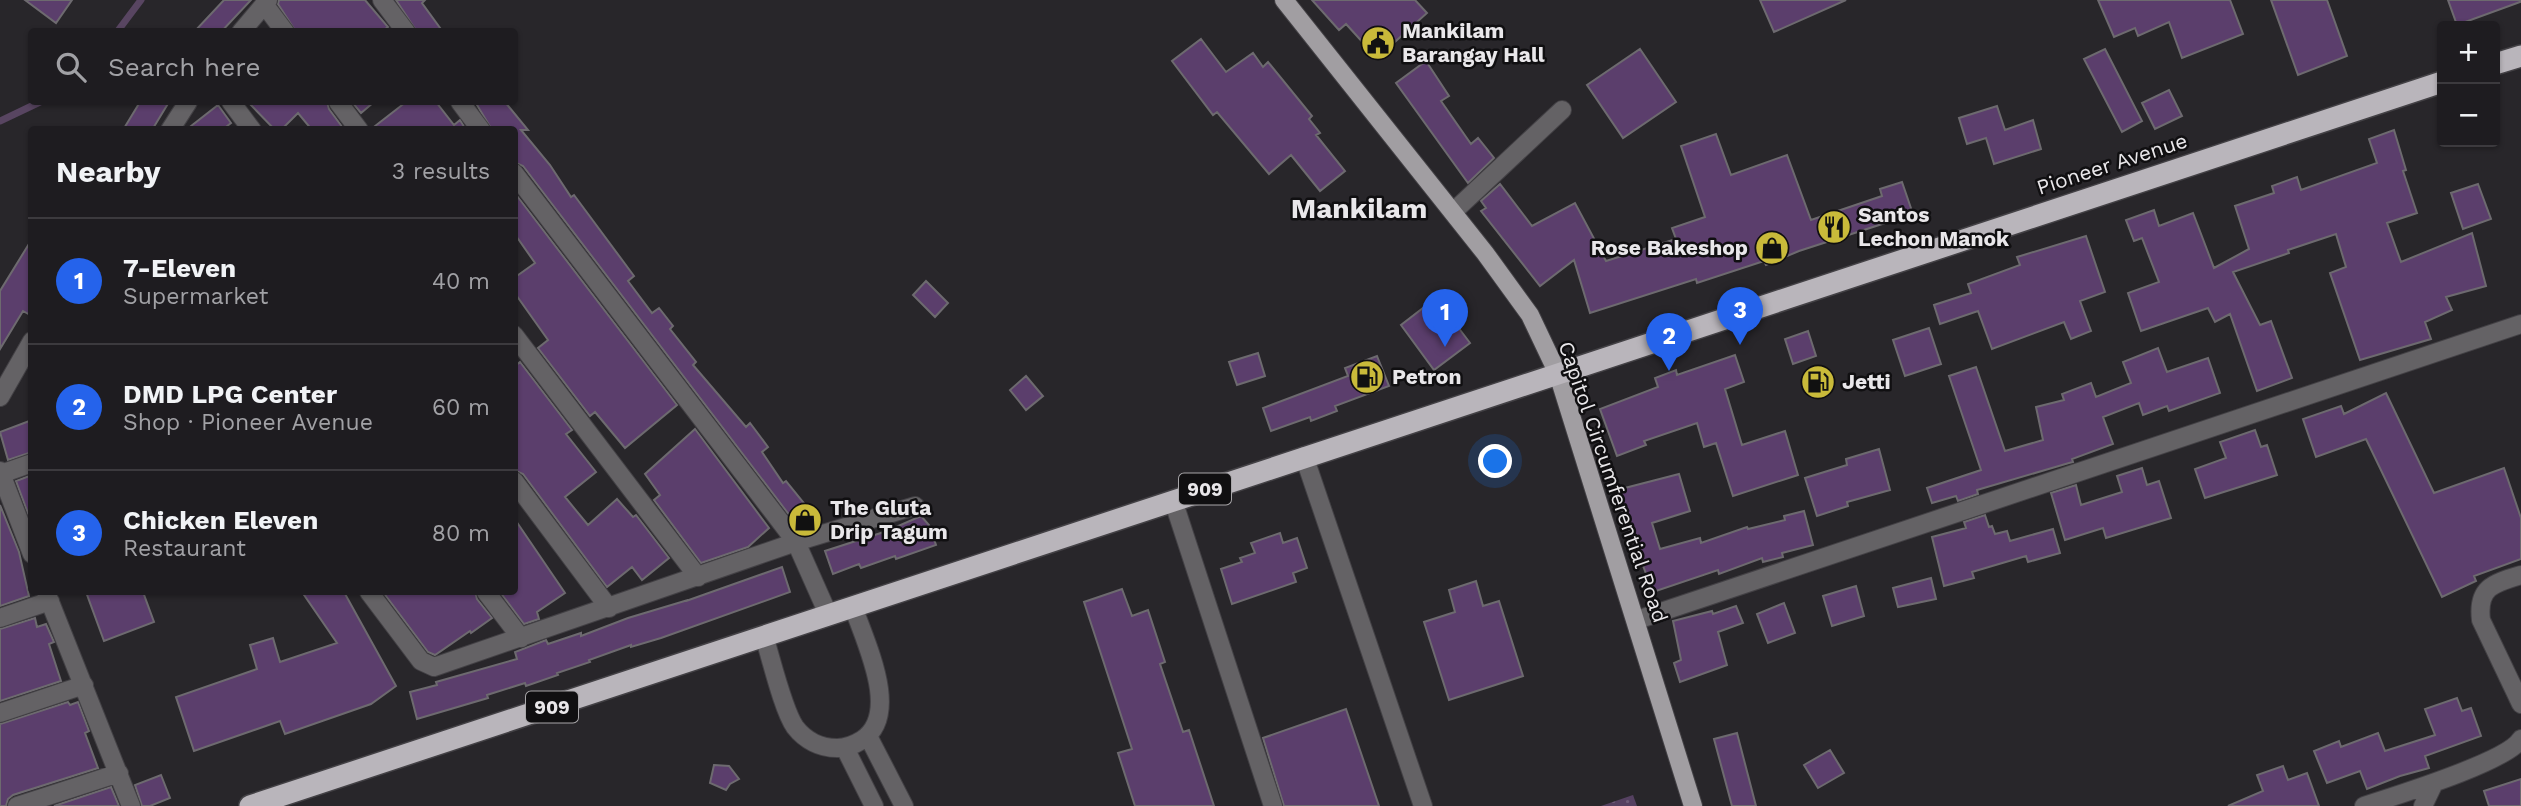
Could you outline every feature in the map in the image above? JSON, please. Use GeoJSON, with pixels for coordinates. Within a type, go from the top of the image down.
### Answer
{"type":"FeatureCollection","features":[{"type":"Feature","properties":{"kind":"highway"},"geometry":{"type":"LineString","coordinates":[[2500,62],[2521,56]]}},
{"type":"Feature","properties":{"kind":"highway","name":"Pioneer Avenue"},"geometry":{"type":"LineString","coordinates":[[1558,374],[2437,84]]}},
{"type":"Feature","properties":{"kind":"highway","name":"909"},"geometry":{"type":"LineString","coordinates":[[250,806],[1558,374]]}},
{"type":"Feature","properties":{"kind":"main road","name":"Capitol Circumferential Road"},"geometry":{"type":"LineString","coordinates":[[1284,0],[1452,212],[1534,323],[1558,374],[1693,806]]}},
{"type":"Feature","properties":{"kind":"street"},"geometry":{"type":"LineString","coordinates":[[382,0],[403,28]]}},
{"type":"Feature","properties":{"kind":"street"},"geometry":{"type":"LineString","coordinates":[[244,28],[266,2],[282,28]]}},
{"type":"Feature","properties":{"kind":"street"},"geometry":{"type":"LineString","coordinates":[[173,126],[186,105]]}},
{"type":"Feature","properties":{"kind":"street"},"geometry":{"type":"LineString","coordinates":[[233,105],[249,126]]}},
{"type":"Feature","properties":{"kind":"street"},"geometry":{"type":"LineString","coordinates":[[340,105],[356,126]]}},
{"type":"Feature","properties":{"kind":"street"},"geometry":{"type":"LineString","coordinates":[[462,105],[478,126]]}},
{"type":"Feature","properties":{"kind":"street"},"geometry":{"type":"LineString","coordinates":[[1452,212],[1562,110]]}},
{"type":"Feature","properties":{"kind":"street"},"geometry":{"type":"LineString","coordinates":[[518,178],[796,542],[828,614]]}},
{"type":"Feature","properties":{"kind":"street"},"geometry":{"type":"LineString","coordinates":[[1637,621],[2521,324]]}},
{"type":"Feature","properties":{"kind":"street"},"geometry":{"type":"LineString","coordinates":[[518,340],[698,577]]}},
{"type":"Feature","properties":{"kind":"street"},"geometry":{"type":"LineString","coordinates":[[0,397],[28,348]]}},
{"type":"Feature","properties":{"kind":"street"},"geometry":{"type":"LineString","coordinates":[[1304,456],[1423,806]]}},
{"type":"Feature","properties":{"kind":"street"},"geometry":{"type":"LineString","coordinates":[[28,465],[1,473],[9,520],[28,548]]}},
{"type":"Feature","properties":{"kind":"street"},"geometry":{"type":"LineString","coordinates":[[518,486],[609,608]]}},
{"type":"Feature","properties":{"kind":"street"},"geometry":{"type":"LineString","coordinates":[[1173,500],[1273,806]]}},
{"type":"Feature","properties":{"kind":"street"},"geometry":{"type":"LineString","coordinates":[[371,595],[421,661],[434,667],[796,542],[915,506]]}},
{"type":"Feature","properties":{"kind":"street"},"geometry":{"type":"LineString","coordinates":[[2521,575],[2495,583],[2484,594],[2480,606],[2481,620],[2521,704]]}},
{"type":"Feature","properties":{"kind":"street"},"geometry":{"type":"LineString","coordinates":[[488,595],[522,638]]}},
{"type":"Feature","properties":{"kind":"street"},"geometry":{"type":"LineString","coordinates":[[0,618],[48,596],[131,806]]}},
{"type":"Feature","properties":{"kind":"street"},"geometry":{"type":"LineString","coordinates":[[764,636],[789,714],[798,730],[812,742],[845,748],[868,736],[878,719],[881,696],[853,606]]}},
{"type":"Feature","properties":{"kind":"street"},"geometry":{"type":"LineString","coordinates":[[0,713],[84,685]]}},
{"type":"Feature","properties":{"kind":"street"},"geometry":{"type":"LineString","coordinates":[[868,736],[904,806]]}},
{"type":"Feature","properties":{"kind":"street"},"geometry":{"type":"LineString","coordinates":[[2364,806],[2434,783],[2507,753],[2521,739]]}},
{"type":"Feature","properties":{"kind":"street"},"geometry":{"type":"LineString","coordinates":[[845,748],[874,806]]}},
{"type":"Feature","properties":{"kind":"street"},"geometry":{"type":"LineString","coordinates":[[17,806],[120,773]]}},
{"type":"Feature","properties":{"kind":"street"},"geometry":{"type":"LineString","coordinates":[[864,787],[888,775]]}},
{"type":"Feature","properties":{"kind":"street"},"geometry":{"type":"LineString","coordinates":[[2423,806],[2434,783]]}},
{"type":"Feature","properties":{"kind":"shaded area"},"geometry":{"type":"Polygon","coordinates":[[[1633,795],[1637,806],[1601,806],[1633,795]]]}},
{"type":"Feature","properties":{"kind":"building"},"geometry":{"type":"Polygon","coordinates":[[[25,0],[72,0],[56,23],[25,0]]]}},
{"type":"Feature","properties":{"kind":"building"},"geometry":{"type":"Polygon","coordinates":[[[224,0],[251,0],[225,28],[198,28],[224,0]]]}},
{"type":"Feature","properties":{"kind":"building"},"geometry":{"type":"Polygon","coordinates":[[[279,0],[365,0],[388,27],[293,28],[278,4],[279,0]]]}},
{"type":"Feature","properties":{"kind":"building"},"geometry":{"type":"Polygon","coordinates":[[[396,0],[425,0],[422,3],[440,28],[414,28],[396,0]]]}},
{"type":"Feature","properties":{"kind":"building","name":"Mankilam Barangay Hall"},"geometry":{"type":"Polygon","coordinates":[[[1312,0],[1415,0],[1427,13],[1377,58],[1346,24],[1339,30],[1312,0]]]}},
{"type":"Feature","properties":{"kind":"building"},"geometry":{"type":"Polygon","coordinates":[[[1760,0],[1846,0],[1774,32],[1760,0]]]}},
{"type":"Feature","properties":{"kind":"building"},"geometry":{"type":"Polygon","coordinates":[[[2098,0],[2230,0],[2243,34],[2182,58],[2169,22],[2138,36],[2135,28],[2114,37],[2098,0]]]}},
{"type":"Feature","properties":{"kind":"building"},"geometry":{"type":"Polygon","coordinates":[[[2271,0],[2327,0],[2347,56],[2298,75],[2271,0]]]}},
{"type":"Feature","properties":{"kind":"building"},"geometry":{"type":"Polygon","coordinates":[[[2448,0],[2520,0],[2468,21],[2456,21],[2448,0]]]}},
{"type":"Feature","properties":{"kind":"building"},"geometry":{"type":"Polygon","coordinates":[[[1201,39],[1226,72],[1253,53],[1263,67],[1268,62],[1312,116],[1309,119],[1320,133],[1316,135],[1345,171],[1320,191],[1291,155],[1269,174],[1217,112],[1213,115],[1172,61],[1201,39]]]}},
{"type":"Feature","properties":{"kind":"building"},"geometry":{"type":"Polygon","coordinates":[[[1640,49],[1676,102],[1623,138],[1587,85],[1640,49]]]}},
{"type":"Feature","properties":{"kind":"building"},"geometry":{"type":"Polygon","coordinates":[[[2105,49],[2142,121],[2122,132],[2084,59],[2105,49]]]}},
{"type":"Feature","properties":{"kind":"building"},"geometry":{"type":"Polygon","coordinates":[[[1426,61],[1449,96],[1441,101],[1471,144],[1478,138],[1494,158],[1468,183],[1396,83],[1426,61]]]}},
{"type":"Feature","properties":{"kind":"building"},"geometry":{"type":"Polygon","coordinates":[[[2169,90],[2182,116],[2155,129],[2142,103],[2169,90]]]}},
{"type":"Feature","properties":{"kind":"building"},"geometry":{"type":"Polygon","coordinates":[[[138,105],[167,105],[154,126],[125,126],[138,105]]]}},
{"type":"Feature","properties":{"kind":"building"},"geometry":{"type":"Polygon","coordinates":[[[218,105],[231,123],[227,126],[191,126],[218,105]]]}},
{"type":"Feature","properties":{"kind":"building"},"geometry":{"type":"Polygon","coordinates":[[[251,105],[328,105],[342,126],[309,126],[298,113],[285,126],[271,126],[251,105]]]}},
{"type":"Feature","properties":{"kind":"building"},"geometry":{"type":"Polygon","coordinates":[[[354,105],[370,105],[361,113],[354,105]]]}},
{"type":"Feature","properties":{"kind":"building"},"geometry":{"type":"Polygon","coordinates":[[[402,105],[438,105],[454,125],[460,120],[464,126],[375,126],[402,105]]]}},
{"type":"Feature","properties":{"kind":"building"},"geometry":{"type":"Polygon","coordinates":[[[477,105],[507,105],[528,130],[521,130],[550,165],[571,197],[574,195],[634,276],[628,281],[652,313],[659,308],[673,326],[670,329],[696,362],[693,365],[746,427],[750,423],[768,447],[762,452],[783,483],[786,481],[820,523],[800,529],[523,166],[518,164],[518,126],[490,126],[477,105]]]}},
{"type":"Feature","properties":{"kind":"building"},"geometry":{"type":"Polygon","coordinates":[[[1997,106],[2005,130],[2033,120],[2041,149],[1994,164],[1986,138],[1967,144],[1959,118],[1997,106]]]}},
{"type":"Feature","properties":{"kind":"building"},"geometry":{"type":"Polygon","coordinates":[[[2394,130],[2406,170],[2403,171],[2417,213],[2387,223],[2401,262],[2472,233],[2486,286],[2446,297],[2452,310],[2425,322],[2431,339],[2360,360],[2330,273],[2346,267],[2336,234],[2233,272],[2260,325],[2271,321],[2292,378],[2257,391],[2230,314],[2215,322],[2208,308],[2141,331],[2128,293],[2159,282],[2142,238],[2134,241],[2126,220],[2154,210],[2159,226],[2193,213],[2214,268],[2249,249],[2235,206],[2274,193],[2272,186],[2297,177],[2301,190],[2377,163],[2369,139],[2394,130]]]}},
{"type":"Feature","properties":{"kind":"building"},"geometry":{"type":"Polygon","coordinates":[[[1716,134],[1731,175],[1787,155],[1811,220],[1882,196],[1880,189],[1902,182],[1913,214],[1799,251],[1766,265],[1764,261],[1697,283],[1696,279],[1590,313],[1574,260],[1540,286],[1481,211],[1486,208],[1481,201],[1500,184],[1532,226],[1575,203],[1606,261],[1676,239],[1672,228],[1705,217],[1681,146],[1716,134]]]}},
{"type":"Feature","properties":{"kind":"building"},"geometry":{"type":"Polygon","coordinates":[[[2478,184],[2491,219],[2463,229],[2451,193],[2478,184]]]}},
{"type":"Feature","properties":{"kind":"building"},"geometry":{"type":"Polygon","coordinates":[[[518,197],[677,405],[625,448],[595,412],[590,416],[538,348],[548,340],[518,298],[518,275],[535,263],[518,239],[518,197]]]}},
{"type":"Feature","properties":{"kind":"building"},"geometry":{"type":"Polygon","coordinates":[[[2086,236],[2105,292],[2080,301],[2091,331],[2071,339],[2064,322],[1992,349],[1978,311],[1940,324],[1934,305],[1971,293],[1968,284],[2020,265],[2017,257],[2086,236]]]}},
{"type":"Feature","properties":{"kind":"building"},"geometry":{"type":"Polygon","coordinates":[[[28,246],[28,314],[23,311],[0,349],[0,291],[28,246]]]}},
{"type":"Feature","properties":{"kind":"building"},"geometry":{"type":"Polygon","coordinates":[[[926,281],[948,303],[935,317],[913,295],[926,281]]]}},
{"type":"Feature","properties":{"kind":"building"},"geometry":{"type":"Polygon","coordinates":[[[1436,298],[1470,343],[1434,370],[1401,325],[1436,298]]]}},
{"type":"Feature","properties":{"kind":"building"},"geometry":{"type":"Polygon","coordinates":[[[1929,328],[1941,364],[1905,376],[1893,340],[1929,328]]]}},
{"type":"Feature","properties":{"kind":"building"},"geometry":{"type":"Polygon","coordinates":[[[1808,331],[1816,356],[1793,364],[1785,339],[1808,331]]]}},
{"type":"Feature","properties":{"kind":"building"},"geometry":{"type":"Polygon","coordinates":[[[2158,348],[2167,372],[2208,358],[2220,393],[2169,411],[2167,406],[2143,415],[2139,403],[2103,417],[2113,444],[2072,459],[2073,462],[1977,490],[1978,494],[1958,501],[1956,496],[1932,503],[1927,488],[1981,470],[1949,376],[1976,367],[2005,451],[2043,440],[2036,407],[2064,400],[2062,394],[2091,383],[2096,397],[2131,383],[2123,362],[2158,348]]]}},
{"type":"Feature","properties":{"kind":"building"},"geometry":{"type":"Polygon","coordinates":[[[1258,353],[1265,376],[1237,385],[1229,362],[1258,353]]]}},
{"type":"Feature","properties":{"kind":"building"},"geometry":{"type":"Polygon","coordinates":[[[1735,355],[1744,382],[1725,389],[1742,445],[1785,431],[1798,475],[1733,496],[1716,443],[1704,447],[1697,423],[1644,441],[1646,445],[1617,456],[1600,409],[1658,387],[1655,378],[1676,370],[1677,375],[1735,355]]]}},
{"type":"Feature","properties":{"kind":"building"},"geometry":{"type":"Polygon","coordinates":[[[1377,356],[1389,386],[1335,406],[1337,411],[1311,421],[1310,417],[1271,431],[1263,408],[1348,376],[1345,368],[1377,356]]]}},
{"type":"Feature","properties":{"kind":"building"},"geometry":{"type":"Polygon","coordinates":[[[520,362],[572,430],[566,434],[596,472],[565,497],[588,525],[617,499],[633,517],[636,515],[669,558],[642,580],[632,567],[607,587],[523,474],[518,472],[520,362]]]}},
{"type":"Feature","properties":{"kind":"building"},"geometry":{"type":"Polygon","coordinates":[[[1026,376],[1043,396],[1026,410],[1010,390],[1026,376]]]}},
{"type":"Feature","properties":{"kind":"building"},"geometry":{"type":"Polygon","coordinates":[[[2386,393],[2434,493],[2504,468],[2521,518],[2521,559],[2474,576],[2476,581],[2442,597],[2366,439],[2316,457],[2303,419],[2341,406],[2344,414],[2386,393]]]}},
{"type":"Feature","properties":{"kind":"building"},"geometry":{"type":"Polygon","coordinates":[[[28,422],[28,453],[8,460],[0,432],[28,422]]]}},
{"type":"Feature","properties":{"kind":"building"},"geometry":{"type":"Polygon","coordinates":[[[695,429],[769,528],[748,547],[701,563],[654,500],[660,495],[645,474],[695,429]]]}},
{"type":"Feature","properties":{"kind":"building"},"geometry":{"type":"Polygon","coordinates":[[[2255,430],[2261,447],[2267,445],[2277,475],[2205,498],[2195,469],[2226,458],[2220,442],[2255,430]]]}},
{"type":"Feature","properties":{"kind":"building"},"geometry":{"type":"Polygon","coordinates":[[[1879,449],[1890,490],[1847,502],[1848,506],[1817,516],[1805,478],[1847,465],[1846,459],[1879,449]]]}},
{"type":"Feature","properties":{"kind":"building"},"geometry":{"type":"Polygon","coordinates":[[[2142,468],[2147,485],[2159,481],[2171,518],[2106,538],[2103,528],[2065,540],[2051,493],[2076,485],[2081,505],[2122,492],[2117,476],[2142,468]]]}},
{"type":"Feature","properties":{"kind":"building"},"geometry":{"type":"Polygon","coordinates":[[[1679,474],[1690,511],[1652,523],[1660,549],[1700,538],[1701,543],[1747,527],[1748,529],[1785,520],[1784,516],[1804,511],[1813,545],[1782,553],[1783,557],[1763,562],[1762,558],[1719,574],[1718,570],[1653,592],[1617,490],[1679,474]]]}},
{"type":"Feature","properties":{"kind":"building"},"geometry":{"type":"Polygon","coordinates":[[[28,476],[28,513],[16,481],[28,476]]]}},
{"type":"Feature","properties":{"kind":"building"},"geometry":{"type":"Polygon","coordinates":[[[0,505],[19,552],[29,596],[0,606],[0,505]]]}},
{"type":"Feature","properties":{"kind":"building"},"geometry":{"type":"Polygon","coordinates":[[[1985,515],[1995,534],[2007,531],[2010,541],[2053,529],[2060,553],[2028,562],[2026,556],[1972,572],[1974,578],[1944,586],[1932,537],[1966,528],[1964,522],[1985,515]]]}},
{"type":"Feature","properties":{"kind":"building"},"geometry":{"type":"Polygon","coordinates":[[[921,516],[929,525],[936,545],[896,559],[895,556],[861,568],[859,564],[833,574],[825,551],[887,531],[921,516]]]}},
{"type":"Feature","properties":{"kind":"building"},"geometry":{"type":"Polygon","coordinates":[[[518,524],[565,593],[537,612],[539,619],[524,624],[502,595],[518,595],[518,524]]]}},
{"type":"Feature","properties":{"kind":"building"},"geometry":{"type":"Polygon","coordinates":[[[1280,533],[1283,543],[1297,538],[1307,568],[1293,573],[1296,582],[1232,604],[1221,569],[1242,562],[1240,558],[1255,553],[1251,543],[1280,533]]]}},
{"type":"Feature","properties":{"kind":"building"},"geometry":{"type":"Polygon","coordinates":[[[782,567],[790,592],[661,638],[631,645],[526,686],[525,683],[487,695],[488,698],[417,719],[410,692],[517,659],[515,652],[546,640],[548,644],[581,633],[581,636],[782,567]]]}},
{"type":"Feature","properties":{"kind":"building"},"geometry":{"type":"Polygon","coordinates":[[[1931,578],[1936,599],[1898,607],[1893,588],[1931,578]]]}},
{"type":"Feature","properties":{"kind":"building"},"geometry":{"type":"Polygon","coordinates":[[[1476,581],[1483,606],[1499,601],[1523,676],[1449,700],[1424,622],[1455,612],[1449,590],[1476,581]]]}},
{"type":"Feature","properties":{"kind":"building"},"geometry":{"type":"Polygon","coordinates":[[[1856,586],[1864,616],[1832,626],[1823,596],[1856,586]]]}},
{"type":"Feature","properties":{"kind":"building"},"geometry":{"type":"Polygon","coordinates":[[[1122,589],[1132,616],[1148,610],[1165,662],[1160,664],[1183,732],[1189,730],[1214,806],[1135,806],[1118,753],[1132,749],[1084,602],[1122,589]]]}},
{"type":"Feature","properties":{"kind":"building"},"geometry":{"type":"Polygon","coordinates":[[[87,595],[144,595],[154,622],[104,641],[87,595]]]}},
{"type":"Feature","properties":{"kind":"building"},"geometry":{"type":"Polygon","coordinates":[[[304,595],[346,595],[396,686],[371,704],[285,734],[280,721],[194,751],[176,697],[257,669],[250,645],[273,638],[280,662],[337,643],[304,595]]]}},
{"type":"Feature","properties":{"kind":"building"},"geometry":{"type":"Polygon","coordinates":[[[385,595],[476,595],[492,618],[435,655],[428,652],[385,595]]]}},
{"type":"Feature","properties":{"kind":"building"},"geometry":{"type":"Polygon","coordinates":[[[1784,603],[1795,633],[1768,643],[1757,614],[1784,603]]]}},
{"type":"Feature","properties":{"kind":"building"},"geometry":{"type":"Polygon","coordinates":[[[1736,606],[1743,623],[1718,632],[1727,665],[1680,682],[1674,663],[1681,660],[1673,621],[1712,611],[1713,614],[1736,606]]]}},
{"type":"Feature","properties":{"kind":"building"},"geometry":{"type":"Polygon","coordinates":[[[35,618],[37,627],[46,624],[54,642],[49,644],[61,681],[0,701],[0,629],[35,618]]]}},
{"type":"Feature","properties":{"kind":"building"},"geometry":{"type":"Polygon","coordinates":[[[2457,698],[2462,711],[2471,708],[2481,736],[2425,756],[2429,768],[2367,789],[2360,771],[2327,783],[2314,751],[2339,741],[2341,747],[2378,733],[2385,751],[2435,735],[2425,709],[2457,698]]]}},
{"type":"Feature","properties":{"kind":"building"},"geometry":{"type":"Polygon","coordinates":[[[68,702],[70,705],[78,702],[89,731],[85,733],[98,768],[13,795],[6,806],[0,806],[0,724],[68,702]]]}},
{"type":"Feature","properties":{"kind":"building"},"geometry":{"type":"Polygon","coordinates":[[[1346,709],[1379,806],[1284,806],[1263,738],[1346,709]]]}},
{"type":"Feature","properties":{"kind":"building"},"geometry":{"type":"Polygon","coordinates":[[[1737,733],[1756,806],[1732,806],[1714,739],[1737,733]]]}},
{"type":"Feature","properties":{"kind":"building"},"geometry":{"type":"Polygon","coordinates":[[[1830,750],[1844,773],[1818,788],[1804,765],[1830,750]]]}},
{"type":"Feature","properties":{"kind":"building"},"geometry":{"type":"Polygon","coordinates":[[[714,765],[729,766],[739,779],[726,790],[710,783],[714,765]]]}},
{"type":"Feature","properties":{"kind":"building"},"geometry":{"type":"Polygon","coordinates":[[[2283,766],[2288,780],[2307,773],[2319,806],[2228,806],[2263,791],[2257,775],[2283,766]]]}},
{"type":"Feature","properties":{"kind":"building"},"geometry":{"type":"Polygon","coordinates":[[[161,775],[170,798],[150,806],[142,806],[135,785],[161,775]]]}},
{"type":"Feature","properties":{"kind":"building"},"geometry":{"type":"Polygon","coordinates":[[[2521,779],[2521,806],[2489,806],[2484,791],[2521,779]]]}},
{"type":"Feature","properties":{"kind":"building"},"geometry":{"type":"Polygon","coordinates":[[[111,787],[119,806],[54,806],[111,787]]]}},
{"type":"Feature","properties":{"kind":"waterway"},"geometry":{"type":"LineString","coordinates":[[120,28],[141,0]]}},
{"type":"Feature","properties":{"kind":"waterway"},"geometry":{"type":"LineString","coordinates":[[0,121],[34,105]]}},
{"type":"Feature","properties":{"kind":"place","name":"Mankilam Barangay Hall"},"geometry":{"type":"Point","coordinates":[1378,43]}},
{"type":"Feature","properties":{"kind":"place","name":"Santos Lechon Manok"},"geometry":{"type":"Point","coordinates":[1834,227]}},
{"type":"Feature","properties":{"kind":"place","name":"Rose Bakeshop"},"geometry":{"type":"Point","coordinates":[1772,248]}},
{"type":"Feature","properties":{"kind":"place","name":"Chicken Eleven"},"geometry":{"type":"Point","coordinates":[1740,345]}},
{"type":"Feature","properties":{"kind":"place","name":"7-Eleven"},"geometry":{"type":"Point","coordinates":[1445,347]}},
{"type":"Feature","properties":{"kind":"place","name":"DMD LPG Center"},"geometry":{"type":"Point","coordinates":[1669,371]}},
{"type":"Feature","properties":{"kind":"place","name":"Petron"},"geometry":{"type":"Point","coordinates":[1367,377]}},
{"type":"Feature","properties":{"kind":"place","name":"Jetti"},"geometry":{"type":"Point","coordinates":[1818,382]}},
{"type":"Feature","properties":{"kind":"place","name":"The Gluta Drip Tagum"},"geometry":{"type":"Point","coordinates":[805,520]}},
{"type":"Feature","properties":{"kind":"district","name":"Mankilam"},"geometry":{"type":"Point","coordinates":[1359,208]}}]}
